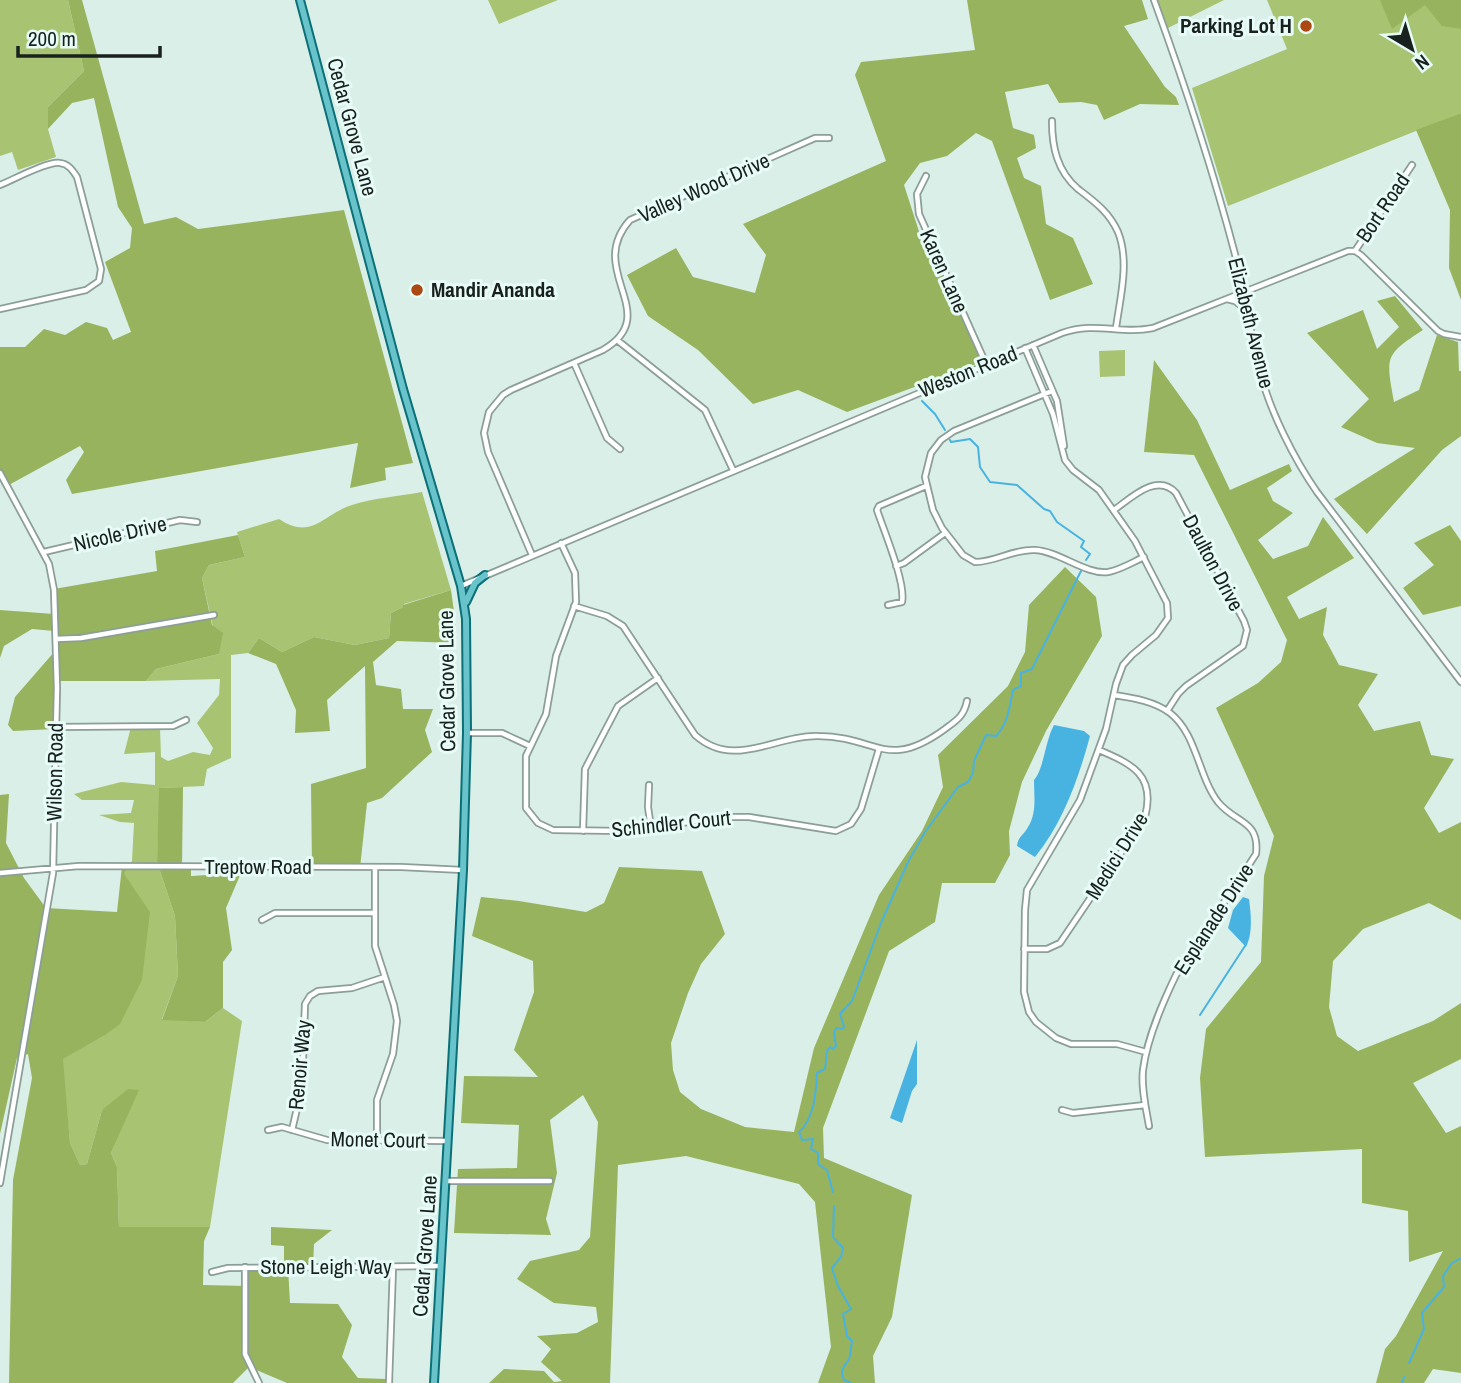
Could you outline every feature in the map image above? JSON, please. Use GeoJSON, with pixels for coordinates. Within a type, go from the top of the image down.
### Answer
{"type":"FeatureCollection","features":[{"type":"Feature","properties":{"kind":"main road","name":"Cedar Grove Lane"},"geometry":{"type":"LineString","coordinates":[[300,0],[403,389],[465,607],[467,733],[463,870],[434,1383]]}},
{"type":"Feature","properties":{"kind":"main road"},"geometry":{"type":"LineString","coordinates":[[465,607],[470,590],[485,575]]}},
{"type":"Feature","properties":{"kind":"street","name":"Elizabeth Avenue"},"geometry":{"type":"LineString","coordinates":[[1154,0],[1200,129],[1244,292],[1261,377],[1302,469],[1461,682]]}},
{"type":"Feature","properties":{"kind":"street"},"geometry":{"type":"LineString","coordinates":[[1052,121],[1053,146],[1061,168],[1072,182],[1109,215],[1121,243],[1124,270],[1116,328]]}},
{"type":"Feature","properties":{"kind":"street","name":"Valley Wood Drive"},"geometry":{"type":"LineString","coordinates":[[617,340],[624,332],[628,309],[614,260],[614,249],[617,239],[631,220],[815,138],[829,138]]}},
{"type":"Feature","properties":{"kind":"street"},"geometry":{"type":"LineString","coordinates":[[0,185],[56,163],[72,169],[78,177],[101,269],[99,281],[86,290],[0,309]]}},
{"type":"Feature","properties":{"kind":"street","name":"Bort Road"},"geometry":{"type":"LineString","coordinates":[[1355,251],[1412,165]]}},
{"type":"Feature","properties":{"kind":"street","name":"Karen Lane"},"geometry":{"type":"LineString","coordinates":[[926,176],[917,194],[919,214],[986,364]]}},
{"type":"Feature","properties":{"kind":"street","name":"Weston Road"},"geometry":{"type":"LineString","coordinates":[[461,586],[1033,345],[1077,329],[1094,326],[1138,330],[1153,328],[1336,254],[1355,251]]}},
{"type":"Feature","properties":{"kind":"street"},"geometry":{"type":"LineString","coordinates":[[1355,251],[1434,327],[1444,334],[1461,337]]}},
{"type":"Feature","properties":{"kind":"street"},"geometry":{"type":"LineString","coordinates":[[1226,299],[1239,303],[1248,312]]}},
{"type":"Feature","properties":{"kind":"street"},"geometry":{"type":"LineString","coordinates":[[532,555],[488,452],[485,424],[489,412],[503,395],[603,351],[617,340],[705,410],[733,470]]}},
{"type":"Feature","properties":{"kind":"street"},"geometry":{"type":"LineString","coordinates":[[1033,345],[1060,413],[1065,460]]}},
{"type":"Feature","properties":{"kind":"street"},"geometry":{"type":"LineString","coordinates":[[1025,348],[1056,424],[1065,460],[1073,470],[1099,490],[1114,510],[1144,557],[1167,603],[1168,618],[1156,635],[1132,654],[1124,665],[1099,750],[1072,816],[1027,890],[1024,992],[1029,1012],[1044,1030],[1072,1044],[1116,1044],[1146,1052]]}},
{"type":"Feature","properties":{"kind":"street"},"geometry":{"type":"LineString","coordinates":[[574,363],[607,438],[620,449]]}},
{"type":"Feature","properties":{"kind":"street"},"geometry":{"type":"LineString","coordinates":[[1052,391],[947,435],[935,446],[928,461],[926,486],[933,510],[945,533],[963,555],[975,562],[1020,550],[1035,550],[1053,553],[1091,569],[1107,572],[1144,557]]}},
{"type":"Feature","properties":{"kind":"street","name":"Wilson Road"},"geometry":{"type":"LineString","coordinates":[[0,473],[49,564],[54,590],[56,639],[53,867],[0,1183]]}},
{"type":"Feature","properties":{"kind":"street"},"geometry":{"type":"LineString","coordinates":[[888,605],[902,602],[903,596],[878,506],[926,486]]}},
{"type":"Feature","properties":{"kind":"street","name":"Daulton Drive"},"geometry":{"type":"LineString","coordinates":[[1114,510],[1150,486],[1171,487],[1247,630],[1243,646],[1186,686],[1167,712]]}},
{"type":"Feature","properties":{"kind":"street","name":"Nicole Drive"},"geometry":{"type":"LineString","coordinates":[[43,552],[180,520],[197,523]]}},
{"type":"Feature","properties":{"kind":"street"},"geometry":{"type":"LineString","coordinates":[[896,566],[945,533]]}},
{"type":"Feature","properties":{"kind":"street","name":"Schindler Court"},"geometry":{"type":"LineString","coordinates":[[561,542],[577,582],[574,606],[556,656],[546,714],[526,756],[526,808],[531,818],[553,830],[623,831],[724,817],[749,817],[836,831],[851,824],[861,809],[879,749]]}},
{"type":"Feature","properties":{"kind":"street"},"geometry":{"type":"LineString","coordinates":[[574,606],[607,616],[623,626],[695,735],[706,744],[733,751],[755,749],[814,735],[840,736],[879,749],[898,751],[922,744],[964,714],[967,701]]}},
{"type":"Feature","properties":{"kind":"street"},"geometry":{"type":"LineString","coordinates":[[56,639],[81,638],[214,615]]}},
{"type":"Feature","properties":{"kind":"street"},"geometry":{"type":"LineString","coordinates":[[583,831],[585,769],[618,706],[659,678]]}},
{"type":"Feature","properties":{"kind":"street"},"geometry":{"type":"LineString","coordinates":[[1114,695],[1142,701],[1167,712]]}},
{"type":"Feature","properties":{"kind":"street","name":"Esplanade Drive"},"geometry":{"type":"LineString","coordinates":[[1149,1126],[1143,1078],[1146,1052],[1175,975],[1247,870],[1256,854],[1258,840],[1251,828],[1219,803],[1181,724],[1167,712]]}},
{"type":"Feature","properties":{"kind":"street"},"geometry":{"type":"LineString","coordinates":[[56,727],[173,726],[186,720]]}},
{"type":"Feature","properties":{"kind":"street"},"geometry":{"type":"LineString","coordinates":[[467,733],[502,733],[530,746]]}},
{"type":"Feature","properties":{"kind":"street","name":"Medici Drive"},"geometry":{"type":"LineString","coordinates":[[1024,949],[1046,949],[1060,943],[1145,817],[1149,803],[1147,788],[1141,775],[1123,760],[1099,750]]}},
{"type":"Feature","properties":{"kind":"street"},"geometry":{"type":"LineString","coordinates":[[649,785],[651,828]]}},
{"type":"Feature","properties":{"kind":"street","name":"Treptow Road"},"geometry":{"type":"LineString","coordinates":[[0,873],[53,867],[375,867],[463,870]]}},
{"type":"Feature","properties":{"kind":"street"},"geometry":{"type":"LineString","coordinates":[[375,867],[375,946],[394,1005],[396,1031],[393,1054],[377,1100],[377,1140]]}},
{"type":"Feature","properties":{"kind":"street"},"geometry":{"type":"LineString","coordinates":[[262,920],[275,913],[375,913]]}},
{"type":"Feature","properties":{"kind":"street","name":"Renoir Way"},"geometry":{"type":"LineString","coordinates":[[292,1130],[302,1087],[305,1004],[310,996],[318,991],[352,988],[385,977]]}},
{"type":"Feature","properties":{"kind":"street"},"geometry":{"type":"LineString","coordinates":[[1062,1110],[1073,1112],[1145,1105]]}},
{"type":"Feature","properties":{"kind":"street","name":"Monet Court"},"geometry":{"type":"LineString","coordinates":[[268,1130],[277,1127],[320,1139],[449,1141]]}},
{"type":"Feature","properties":{"kind":"street"},"geometry":{"type":"LineString","coordinates":[[446,1181],[550,1181]]}},
{"type":"Feature","properties":{"kind":"street"},"geometry":{"type":"LineString","coordinates":[[388,1383],[393,1266]]}},
{"type":"Feature","properties":{"kind":"street","name":"Stone Leigh Way"},"geometry":{"type":"LineString","coordinates":[[212,1272],[245,1267],[440,1266]]}},
{"type":"Feature","properties":{"kind":"street"},"geometry":{"type":"LineString","coordinates":[[245,1267],[245,1354],[259,1383]]}},
{"type":"Feature","properties":{"kind":"green space"},"geometry":{"type":"Polygon","coordinates":[[[0,0],[68,0],[84,71],[48,107],[48,129],[56,157],[18,170],[12,152],[0,156],[0,0]]]}},
{"type":"Feature","properties":{"kind":"green space"},"geometry":{"type":"Polygon","coordinates":[[[68,0],[82,0],[144,224],[176,217],[198,229],[344,210],[413,463],[385,468],[386,480],[350,488],[358,443],[72,494],[66,480],[84,452],[80,446],[7,486],[0,473],[0,347],[25,347],[44,329],[65,335],[86,322],[107,328],[113,340],[131,332],[105,262],[130,248],[132,228],[118,207],[94,98],[72,103],[48,129],[48,107],[84,71],[68,0]]]}},
{"type":"Feature","properties":{"kind":"green space"},"geometry":{"type":"Polygon","coordinates":[[[488,0],[558,0],[499,24],[488,0]]]}},
{"type":"Feature","properties":{"kind":"green space"},"geometry":{"type":"Polygon","coordinates":[[[967,0],[1142,0],[1148,19],[1124,26],[1165,87],[1176,97],[1179,105],[1140,104],[1104,120],[1097,105],[1081,102],[1059,103],[1048,84],[1005,92],[1013,128],[1034,135],[1036,148],[1017,158],[1024,178],[1041,186],[1046,224],[1073,238],[1093,284],[1050,300],[992,141],[976,133],[947,156],[920,163],[904,185],[925,250],[945,279],[982,362],[847,412],[798,390],[753,404],[698,350],[648,316],[627,275],[676,248],[693,277],[755,293],[766,255],[743,224],[886,161],[855,75],[861,62],[975,50],[967,0]]]}},
{"type":"Feature","properties":{"kind":"green space"},"geometry":{"type":"Polygon","coordinates":[[[1157,0],[1224,0],[1168,28],[1157,0]]]}},
{"type":"Feature","properties":{"kind":"green space"},"geometry":{"type":"Polygon","coordinates":[[[1267,0],[1461,0],[1461,113],[1228,206],[1192,88],[1287,49],[1267,0]]]}},
{"type":"Feature","properties":{"kind":"green space"},"geometry":{"type":"Polygon","coordinates":[[[1380,0],[1461,0],[1461,29],[1442,26],[1425,5],[1392,29],[1380,0]]]}},
{"type":"Feature","properties":{"kind":"green space"},"geometry":{"type":"Polygon","coordinates":[[[1461,113],[1461,300],[1449,268],[1450,210],[1416,130],[1461,113]]]}},
{"type":"Feature","properties":{"kind":"green space"},"geometry":{"type":"Polygon","coordinates":[[[1395,296],[1423,330],[1401,345],[1391,358],[1389,366],[1394,402],[1419,390],[1437,335],[1458,342],[1461,436],[1442,450],[1367,534],[1334,499],[1415,448],[1377,443],[1341,427],[1369,399],[1307,333],[1363,310],[1377,349],[1399,327],[1377,301],[1395,296]]]}},
{"type":"Feature","properties":{"kind":"green space"},"geometry":{"type":"Polygon","coordinates":[[[1125,350],[1125,376],[1100,377],[1099,351],[1125,350]]]}},
{"type":"Feature","properties":{"kind":"green space"},"geometry":{"type":"Polygon","coordinates":[[[1154,360],[1197,420],[1230,490],[1289,464],[1292,471],[1267,488],[1273,501],[1293,513],[1258,540],[1273,559],[1308,546],[1323,517],[1354,558],[1287,597],[1299,619],[1327,607],[1323,635],[1339,665],[1378,674],[1358,705],[1374,731],[1420,721],[1431,755],[1454,759],[1424,808],[1439,833],[1461,822],[1461,920],[1429,903],[1363,929],[1333,961],[1329,1007],[1337,1036],[1358,1051],[1433,1021],[1461,1003],[1461,1059],[1413,1083],[1446,1133],[1461,1126],[1461,1373],[1433,1369],[1424,1383],[1376,1383],[1385,1349],[1396,1336],[1443,1251],[1409,1262],[1408,1211],[1362,1203],[1362,1149],[1205,1157],[1200,1078],[1206,1029],[1261,962],[1264,876],[1274,836],[1216,708],[1258,683],[1281,662],[1287,640],[1194,455],[1144,452],[1154,360]]]}},
{"type":"Feature","properties":{"kind":"green space"},"geometry":{"type":"Polygon","coordinates":[[[422,492],[451,590],[404,604],[391,613],[389,638],[355,645],[314,637],[282,652],[259,638],[248,653],[231,655],[231,758],[207,769],[204,786],[160,788],[157,862],[175,916],[178,976],[162,1019],[205,1022],[223,1008],[242,1021],[210,1227],[119,1227],[117,1167],[111,1153],[138,1090],[102,1110],[87,1164],[80,1165],[70,1143],[62,1059],[104,1036],[124,873],[132,861],[134,823],[120,822],[99,815],[131,813],[134,800],[82,800],[74,794],[121,782],[155,785],[155,752],[124,754],[131,727],[160,727],[161,757],[168,761],[193,752],[210,755],[213,748],[197,723],[219,695],[220,679],[146,681],[156,669],[219,654],[202,578],[209,565],[245,557],[237,532],[279,519],[290,525],[309,527],[352,505],[422,492]]]}},
{"type":"Feature","properties":{"kind":"green space"},"geometry":{"type":"Polygon","coordinates":[[[1450,525],[1461,541],[1461,606],[1423,615],[1403,588],[1434,565],[1414,543],[1450,525]]]}},
{"type":"Feature","properties":{"kind":"green space"},"geometry":{"type":"Polygon","coordinates":[[[238,535],[245,557],[209,565],[202,578],[212,625],[223,633],[219,654],[156,669],[146,681],[55,681],[55,729],[13,731],[8,725],[15,697],[55,651],[54,631],[32,629],[4,646],[0,658],[0,610],[54,614],[54,589],[157,571],[155,551],[238,535]]]}},
{"type":"Feature","properties":{"kind":"green space"},"geometry":{"type":"Polygon","coordinates":[[[1065,567],[1096,597],[1102,636],[1046,731],[1022,782],[1009,831],[1010,855],[995,883],[942,883],[935,922],[889,951],[823,1128],[824,1158],[912,1195],[892,1317],[873,1356],[875,1383],[818,1383],[831,1347],[815,1202],[799,1184],[686,1156],[618,1165],[610,1383],[489,1383],[504,1369],[544,1371],[554,1382],[562,1381],[541,1362],[551,1349],[537,1336],[577,1333],[598,1322],[596,1307],[554,1303],[517,1279],[530,1261],[579,1250],[590,1237],[598,1122],[583,1095],[550,1120],[557,1173],[546,1219],[551,1235],[454,1233],[458,1169],[517,1168],[519,1125],[461,1123],[464,1076],[538,1077],[514,1050],[534,992],[533,961],[472,936],[481,897],[586,912],[604,903],[619,867],[702,871],[725,934],[701,964],[671,1043],[673,1070],[680,1092],[701,1109],[745,1127],[794,1132],[814,1048],[879,895],[922,831],[943,787],[938,755],[1008,686],[1025,652],[1029,605],[1065,567]]]}},
{"type":"Feature","properties":{"kind":"green space"},"geometry":{"type":"Polygon","coordinates":[[[451,590],[456,643],[397,641],[373,662],[376,685],[401,689],[403,709],[433,709],[425,730],[432,752],[382,798],[367,803],[360,868],[312,868],[311,784],[366,768],[365,666],[327,700],[330,731],[295,733],[296,710],[276,664],[248,653],[259,638],[282,652],[314,637],[355,645],[389,638],[391,613],[403,605],[451,590]]]}},
{"type":"Feature","properties":{"kind":"green space"},"geometry":{"type":"Polygon","coordinates":[[[183,787],[182,867],[191,868],[191,876],[241,873],[226,908],[232,950],[223,962],[223,1008],[205,1022],[162,1020],[178,976],[175,916],[157,862],[159,788],[183,787]]]}},
{"type":"Feature","properties":{"kind":"green space"},"geometry":{"type":"Polygon","coordinates":[[[9,794],[6,843],[24,878],[46,908],[117,912],[122,866],[129,865],[124,874],[150,912],[142,980],[120,1024],[63,1059],[70,1143],[80,1165],[87,1164],[102,1110],[128,1089],[139,1090],[111,1153],[117,1167],[119,1227],[210,1227],[204,1241],[203,1285],[248,1286],[247,1268],[284,1267],[284,1246],[271,1245],[271,1227],[332,1230],[314,1244],[313,1267],[288,1267],[290,1303],[338,1304],[352,1325],[342,1357],[358,1378],[386,1379],[386,1383],[287,1383],[249,1367],[233,1383],[9,1383],[13,1180],[32,1078],[28,1054],[17,1058],[0,1134],[0,795],[9,794]]]}},
{"type":"Feature","properties":{"kind":"water"},"geometry":{"type":"Polygon","coordinates":[[[1054,725],[1084,731],[1090,736],[1069,799],[1054,830],[1035,857],[1017,846],[1033,816],[1034,780],[1054,725]]]}},
{"type":"Feature","properties":{"kind":"water"},"geometry":{"type":"Polygon","coordinates":[[[1243,897],[1249,899],[1251,917],[1250,936],[1246,947],[1228,928],[1233,910],[1243,897]]]}},
{"type":"Feature","properties":{"kind":"water"},"geometry":{"type":"Polygon","coordinates":[[[917,1040],[917,1084],[912,1091],[902,1123],[890,1118],[917,1040]]]}},
{"type":"Feature","properties":{"kind":"waterway"},"geometry":{"type":"LineString","coordinates":[[922,401],[935,414],[945,430]]}},
{"type":"Feature","properties":{"kind":"waterway"},"geometry":{"type":"LineString","coordinates":[[950,440],[970,439],[978,447],[980,467],[990,482],[1017,485],[1044,509],[1050,511],[1057,522],[1084,541],[1081,547],[1090,554],[1086,560]]}},
{"type":"Feature","properties":{"kind":"waterway"},"geometry":{"type":"LineString","coordinates":[[833,1192],[827,1170],[818,1164],[818,1153],[811,1149],[813,1139],[802,1140],[799,1132],[811,1113],[817,1073],[825,1069],[827,1051],[836,1046],[836,1028],[843,1029],[840,1014],[852,1001],[881,923],[908,862],[925,832],[958,787],[968,782],[986,735],[996,736],[1004,725],[1013,690],[1021,686],[1021,673],[1032,669],[1081,571]]}},
{"type":"Feature","properties":{"kind":"waterway"},"geometry":{"type":"LineString","coordinates":[[1200,1015],[1245,946]]}},
{"type":"Feature","properties":{"kind":"waterway"},"geometry":{"type":"LineString","coordinates":[[834,1206],[833,1237],[843,1248],[841,1257],[832,1268],[838,1286],[851,1309],[843,1314],[847,1336],[852,1341],[850,1357],[842,1374],[844,1380],[851,1383]]}},
{"type":"Feature","properties":{"kind":"waterway"},"geometry":{"type":"LineString","coordinates":[[1409,1363],[1424,1329],[1422,1313],[1444,1287],[1443,1276],[1452,1263],[1461,1258]]}},
{"type":"Feature","properties":{"kind":"waterway"},"geometry":{"type":"LineString","coordinates":[[1402,1383],[1404,1377]]}},
{"type":"Feature","properties":{"kind":"place","name":"Parking Lot H"},"geometry":{"type":"Point","coordinates":[1306,26]}},
{"type":"Feature","properties":{"kind":"place","name":"Mandir Ananda"},"geometry":{"type":"Point","coordinates":[417,290]}}]}
